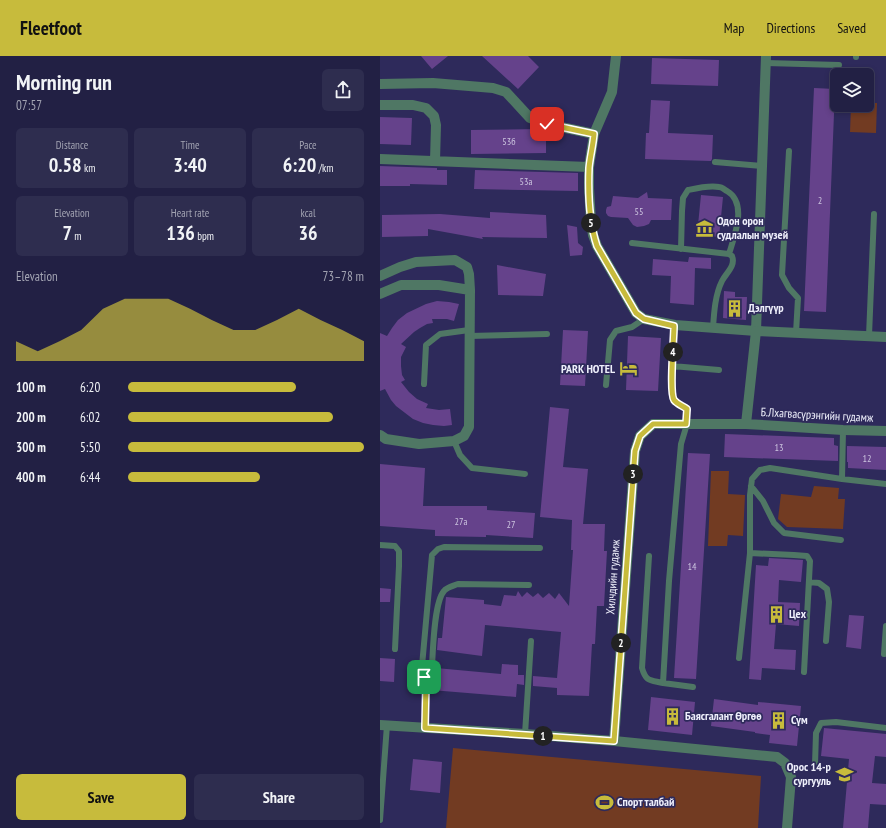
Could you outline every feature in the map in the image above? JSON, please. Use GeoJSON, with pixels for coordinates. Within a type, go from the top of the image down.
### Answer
{"type":"FeatureCollection","features":[{"type":"Feature","properties":{"kind":"street"},"geometry":{"type":"LineString","coordinates":[[616,56],[612,92],[594,134],[589,167],[591,222],[593,235],[597,246],[636,313],[644,319],[674,326],[886,337]]}},
{"type":"Feature","properties":{"kind":"street"},"geometry":{"type":"LineString","coordinates":[[746,424],[756,331],[766,60]]}},
{"type":"Feature","properties":{"kind":"street"},"geometry":{"type":"LineString","coordinates":[[380,84],[433,83],[493,88],[506,92],[530,118],[547,124],[594,134]]}},
{"type":"Feature","properties":{"kind":"street"},"geometry":{"type":"LineString","coordinates":[[380,105],[413,105],[426,108],[434,116],[436,125],[435,161]]}},
{"type":"Feature","properties":{"kind":"street"},"geometry":{"type":"LineString","coordinates":[[380,159],[589,167]]}},
{"type":"Feature","properties":{"kind":"street"},"geometry":{"type":"LineString","coordinates":[[380,276],[416,262],[455,260],[467,267],[470,290],[469,428],[464,436],[454,441],[419,444],[386,439],[380,435]]}},
{"type":"Feature","properties":{"kind":"street"},"geometry":{"type":"LineString","coordinates":[[380,294],[401,285],[439,285],[470,290]]}},
{"type":"Feature","properties":{"kind":"street","name":"Хилчдийн гудамж"},"geometry":{"type":"LineString","coordinates":[[614,741],[635,451],[640,436],[653,424],[746,424]]}},
{"type":"Feature","properties":{"kind":"street","name":"Б.Лхагвасүрэнгийн гудамж"},"geometry":{"type":"LineString","coordinates":[[746,424],[886,431]]}},
{"type":"Feature","properties":{"kind":"street"},"geometry":{"type":"LineString","coordinates":[[384,725],[614,741],[776,757],[785,763],[791,777],[787,828]]}},
{"type":"Feature","properties":{"kind":"lane"},"geometry":{"type":"LineString","coordinates":[[766,60],[839,65]]}},
{"type":"Feature","properties":{"kind":"lane"},"geometry":{"type":"LineString","coordinates":[[789,151],[782,275],[789,288],[798,298],[796,333]]}},
{"type":"Feature","properties":{"kind":"lane"},"geometry":{"type":"LineString","coordinates":[[715,162],[762,166]]}},
{"type":"Feature","properties":{"kind":"lane"},"geometry":{"type":"LineString","coordinates":[[681,249],[683,198],[688,190],[720,187],[731,193],[737,203],[738,216],[729,254]]}},
{"type":"Feature","properties":{"kind":"lane"},"geometry":{"type":"LineString","coordinates":[[869,336],[874,214]]}},
{"type":"Feature","properties":{"kind":"lane"},"geometry":{"type":"LineString","coordinates":[[632,242],[729,254],[732,256],[734,261],[733,265],[722,282],[716,297],[713,328]]}},
{"type":"Feature","properties":{"kind":"lane"},"geometry":{"type":"LineString","coordinates":[[606,385],[610,340],[616,331],[632,327],[644,319]]}},
{"type":"Feature","properties":{"kind":"lane"},"geometry":{"type":"LineString","coordinates":[[663,683],[681,444],[686,424],[687,409],[674,399],[672,393],[674,326]]}},
{"type":"Feature","properties":{"kind":"lane"},"geometry":{"type":"LineString","coordinates":[[424,384],[426,345],[440,334],[547,334]]}},
{"type":"Feature","properties":{"kind":"lane"},"geometry":{"type":"LineString","coordinates":[[672,366],[719,370]]}},
{"type":"Feature","properties":{"kind":"lane"},"geometry":{"type":"LineString","coordinates":[[842,479],[843,430]]}},
{"type":"Feature","properties":{"kind":"lane"},"geometry":{"type":"LineString","coordinates":[[454,441],[460,455],[472,468],[526,474]]}},
{"type":"Feature","properties":{"kind":"lane"},"geometry":{"type":"LineString","coordinates":[[739,658],[750,553],[750,495],[752,479],[760,470],[770,468],[886,484]]}},
{"type":"Feature","properties":{"kind":"lane"},"geometry":{"type":"LineString","coordinates":[[751,486],[763,501],[774,523],[784,533],[841,540]]}},
{"type":"Feature","properties":{"kind":"lane"},"geometry":{"type":"LineString","coordinates":[[380,545],[394,546],[399,551],[395,650]]}},
{"type":"Feature","properties":{"kind":"lane"},"geometry":{"type":"LineString","coordinates":[[425,728],[426,683],[422,666],[432,555],[438,549],[444,547],[540,548]]}},
{"type":"Feature","properties":{"kind":"lane"},"geometry":{"type":"LineString","coordinates":[[750,553],[807,556],[810,561],[804,672]]}},
{"type":"Feature","properties":{"kind":"lane"},"geometry":{"type":"LineString","coordinates":[[649,556],[642,668],[645,677],[650,680],[663,683],[693,686]]}},
{"type":"Feature","properties":{"kind":"lane"},"geometry":{"type":"LineString","coordinates":[[809,582],[819,583],[826,589],[829,602],[826,641]]}},
{"type":"Feature","properties":{"kind":"lane"},"geometry":{"type":"LineString","coordinates":[[423,674],[430,670],[432,666],[438,602],[443,592],[447,588],[458,584],[529,585]]}},
{"type":"Feature","properties":{"kind":"lane"},"geometry":{"type":"LineString","coordinates":[[884,654],[886,626]]}},
{"type":"Feature","properties":{"kind":"lane"},"geometry":{"type":"LineString","coordinates":[[525,734],[531,641]]}},
{"type":"Feature","properties":{"kind":"lane"},"geometry":{"type":"LineString","coordinates":[[815,765],[816,733],[821,723],[836,722],[886,728]]}},
{"type":"Feature","properties":{"kind":"lane"},"geometry":{"type":"LineString","coordinates":[[380,820],[384,725]]}},
{"type":"Feature","properties":{"kind":"shaded area"},"geometry":{"type":"Polygon","coordinates":[[[874,103],[877,103],[876,133],[850,132],[851,112],[874,112],[874,103]]]}},
{"type":"Feature","properties":{"kind":"shaded area"},"geometry":{"type":"Polygon","coordinates":[[[711,471],[729,471],[728,494],[745,495],[743,536],[728,535],[727,546],[708,546],[711,471]]]}},
{"type":"Feature","properties":{"kind":"shaded area"},"geometry":{"type":"Polygon","coordinates":[[[814,486],[839,488],[838,499],[845,499],[843,529],[787,527],[778,519],[781,494],[811,497],[814,486]]]}},
{"type":"Feature","properties":{"kind":"shaded area","name":"Спорт талбай"},"geometry":{"type":"Polygon","coordinates":[[[453,748],[761,776],[758,828],[446,828],[453,748]]]}},
{"type":"Feature","properties":{"kind":"building"},"geometry":{"type":"Polygon","coordinates":[[[421,56],[448,56],[432,69],[421,56]]]}},
{"type":"Feature","properties":{"kind":"building"},"geometry":{"type":"Polygon","coordinates":[[[482,56],[528,56],[539,67],[518,89],[482,56]]]}},
{"type":"Feature","properties":{"kind":"building"},"geometry":{"type":"Polygon","coordinates":[[[652,58],[719,60],[718,86],[651,84],[652,58]]]}},
{"type":"Feature","properties":{"kind":"building"},"geometry":{"type":"Polygon","coordinates":[[[814,88],[830,89],[830,112],[834,112],[826,312],[804,311],[814,88]]]}},
{"type":"Feature","properties":{"kind":"building"},"geometry":{"type":"Polygon","coordinates":[[[651,100],[670,101],[668,133],[713,135],[711,161],[645,159],[646,133],[649,133],[651,100]]]}},
{"type":"Feature","properties":{"kind":"building"},"geometry":{"type":"Polygon","coordinates":[[[380,117],[412,118],[411,145],[380,144],[380,117]]]}},
{"type":"Feature","properties":{"kind":"building"},"geometry":{"type":"Polygon","coordinates":[[[471,130],[546,130],[546,153],[471,154],[471,130]]]}},
{"type":"Feature","properties":{"kind":"building"},"geometry":{"type":"Polygon","coordinates":[[[380,166],[437,168],[437,170],[447,170],[447,185],[410,184],[410,186],[380,186],[380,166]]]}},
{"type":"Feature","properties":{"kind":"building"},"geometry":{"type":"Polygon","coordinates":[[[475,170],[578,173],[578,191],[474,189],[475,170]]]}},
{"type":"Feature","properties":{"kind":"building"},"geometry":{"type":"Polygon","coordinates":[[[647,192],[648,198],[672,199],[671,220],[651,220],[649,224],[637,227],[633,225],[628,218],[611,217],[606,213],[607,207],[611,206],[613,196],[638,198],[647,192]]]}},
{"type":"Feature","properties":{"kind":"building"},"geometry":{"type":"Polygon","coordinates":[[[701,195],[723,197],[719,237],[697,235],[701,195]]]}},
{"type":"Feature","properties":{"kind":"building"},"geometry":{"type":"Polygon","coordinates":[[[490,212],[546,215],[547,238],[482,237],[483,239],[428,229],[428,236],[382,237],[382,215],[440,214],[490,218],[490,212]]]}},
{"type":"Feature","properties":{"kind":"building"},"geometry":{"type":"Polygon","coordinates":[[[567,225],[577,227],[578,243],[583,247],[582,255],[570,256],[567,225]]]}},
{"type":"Feature","properties":{"kind":"building"},"geometry":{"type":"Polygon","coordinates":[[[689,257],[711,258],[711,269],[695,268],[694,305],[670,303],[671,276],[652,275],[653,259],[688,262],[689,257]]]}},
{"type":"Feature","properties":{"kind":"building"},"geometry":{"type":"Polygon","coordinates":[[[497,265],[546,274],[543,296],[498,295],[497,265]]]}},
{"type":"Feature","properties":{"kind":"building","name":"Дэлгүүр"},"geometry":{"type":"Polygon","coordinates":[[[724,291],[735,292],[735,297],[747,297],[746,320],[723,318],[724,291]]]}},
{"type":"Feature","properties":{"kind":"building"},"geometry":{"type":"Polygon","coordinates":[[[437,301],[459,304],[454,321],[447,319],[432,319],[433,323],[427,324],[420,328],[401,344],[406,347],[401,357],[402,375],[405,380],[401,382],[417,399],[428,404],[426,408],[439,410],[450,409],[452,425],[444,426],[423,423],[413,419],[396,406],[385,389],[380,391],[380,333],[387,336],[398,320],[407,313],[426,304],[437,301]]]}},
{"type":"Feature","properties":{"kind":"building"},"geometry":{"type":"Polygon","coordinates":[[[563,330],[588,331],[585,386],[560,385],[563,330]]]}},
{"type":"Feature","properties":{"kind":"building"},"geometry":{"type":"Polygon","coordinates":[[[628,336],[661,338],[658,391],[626,390],[628,336]]]}},
{"type":"Feature","properties":{"kind":"building"},"geometry":{"type":"Polygon","coordinates":[[[550,407],[569,409],[563,467],[588,469],[583,524],[605,524],[604,551],[607,551],[604,606],[597,606],[595,644],[592,644],[589,696],[557,695],[557,688],[533,686],[533,676],[557,678],[561,632],[485,625],[482,656],[437,650],[438,638],[442,638],[446,597],[484,600],[484,604],[501,606],[504,595],[516,596],[518,591],[522,597],[527,592],[533,597],[538,593],[543,598],[549,593],[555,599],[559,593],[569,606],[573,550],[571,550],[572,520],[540,517],[550,407]]]}},
{"type":"Feature","properties":{"kind":"building"},"geometry":{"type":"Polygon","coordinates":[[[725,434],[834,438],[834,445],[838,446],[838,461],[724,457],[725,434]]]}},
{"type":"Feature","properties":{"kind":"building"},"geometry":{"type":"Polygon","coordinates":[[[847,446],[886,447],[886,470],[848,468],[847,446]]]}},
{"type":"Feature","properties":{"kind":"building"},"geometry":{"type":"Polygon","coordinates":[[[688,453],[710,454],[696,679],[674,678],[688,453]]]}},
{"type":"Feature","properties":{"kind":"building"},"geometry":{"type":"Polygon","coordinates":[[[380,464],[425,468],[423,506],[487,506],[487,510],[535,513],[533,538],[486,535],[486,537],[435,536],[435,530],[380,526],[380,464]]]}},
{"type":"Feature","properties":{"kind":"building","name":"Цех"},"geometry":{"type":"Polygon","coordinates":[[[769,558],[803,560],[801,582],[779,580],[778,602],[800,603],[799,626],[776,624],[774,649],[796,650],[795,670],[762,668],[761,680],[749,679],[756,565],[768,566],[769,558]]]}},
{"type":"Feature","properties":{"kind":"building"},"geometry":{"type":"Polygon","coordinates":[[[380,588],[391,589],[390,602],[380,602],[380,588]]]}},
{"type":"Feature","properties":{"kind":"building"},"geometry":{"type":"Polygon","coordinates":[[[849,615],[864,616],[861,649],[846,647],[849,615]]]}},
{"type":"Feature","properties":{"kind":"building"},"geometry":{"type":"Polygon","coordinates":[[[380,658],[395,659],[394,682],[380,681],[380,658]]]}},
{"type":"Feature","properties":{"kind":"building"},"geometry":{"type":"Polygon","coordinates":[[[502,664],[518,665],[518,675],[524,675],[524,685],[517,684],[516,697],[431,690],[432,674],[436,668],[501,674],[502,664]]]}},
{"type":"Feature","properties":{"kind":"building","name":"Баясгалант Өргөө"},"geometry":{"type":"Polygon","coordinates":[[[651,697],[695,702],[692,735],[648,730],[651,697]]]}},
{"type":"Feature","properties":{"kind":"building"},"geometry":{"type":"Polygon","coordinates":[[[714,699],[758,705],[758,702],[801,706],[797,746],[769,743],[770,735],[711,726],[714,699]]]}},
{"type":"Feature","properties":{"kind":"building"},"geometry":{"type":"Polygon","coordinates":[[[824,728],[886,734],[886,757],[875,756],[872,783],[886,784],[886,805],[870,804],[868,828],[843,828],[849,759],[821,756],[824,728]]]}},
{"type":"Feature","properties":{"kind":"building"},"geometry":{"type":"Polygon","coordinates":[[[413,759],[442,762],[440,793],[410,790],[413,759]]]}},
{"type":"Feature","properties":{"kind":"place","name":"Одон орон судлалын музей"},"geometry":{"type":"Point","coordinates":[704,228]}},
{"type":"Feature","properties":{"kind":"place","name":"Дэлгүүр"},"geometry":{"type":"Point","coordinates":[735,308]}},
{"type":"Feature","properties":{"kind":"place","name":"PARK HOTEL"},"geometry":{"type":"Point","coordinates":[628,369]}},
{"type":"Feature","properties":{"kind":"place","name":"Цех"},"geometry":{"type":"Point","coordinates":[776,614]}},
{"type":"Feature","properties":{"kind":"place","name":"Баясгалант Өргөө"},"geometry":{"type":"Point","coordinates":[672,716]}},
{"type":"Feature","properties":{"kind":"place","name":"Сүм"},"geometry":{"type":"Point","coordinates":[778,720]}},
{"type":"Feature","properties":{"kind":"place","name":"Орос 14-р сургууль"},"geometry":{"type":"Point","coordinates":[844,774]}},
{"type":"Feature","properties":{"kind":"place","name":"Спорт талбай"},"geometry":{"type":"Point","coordinates":[604,802]}},
{"type":"Feature","properties":{"kind":"route"},"geometry":{"type":"LineString","coordinates":[[424,677],[426,683],[425,728],[614,741],[635,451],[640,436],[653,424],[686,424],[687,409],[674,399],[672,393],[674,326],[644,319],[636,313],[597,246],[593,235],[591,222],[589,167],[594,134],[547,124]]}}]}
